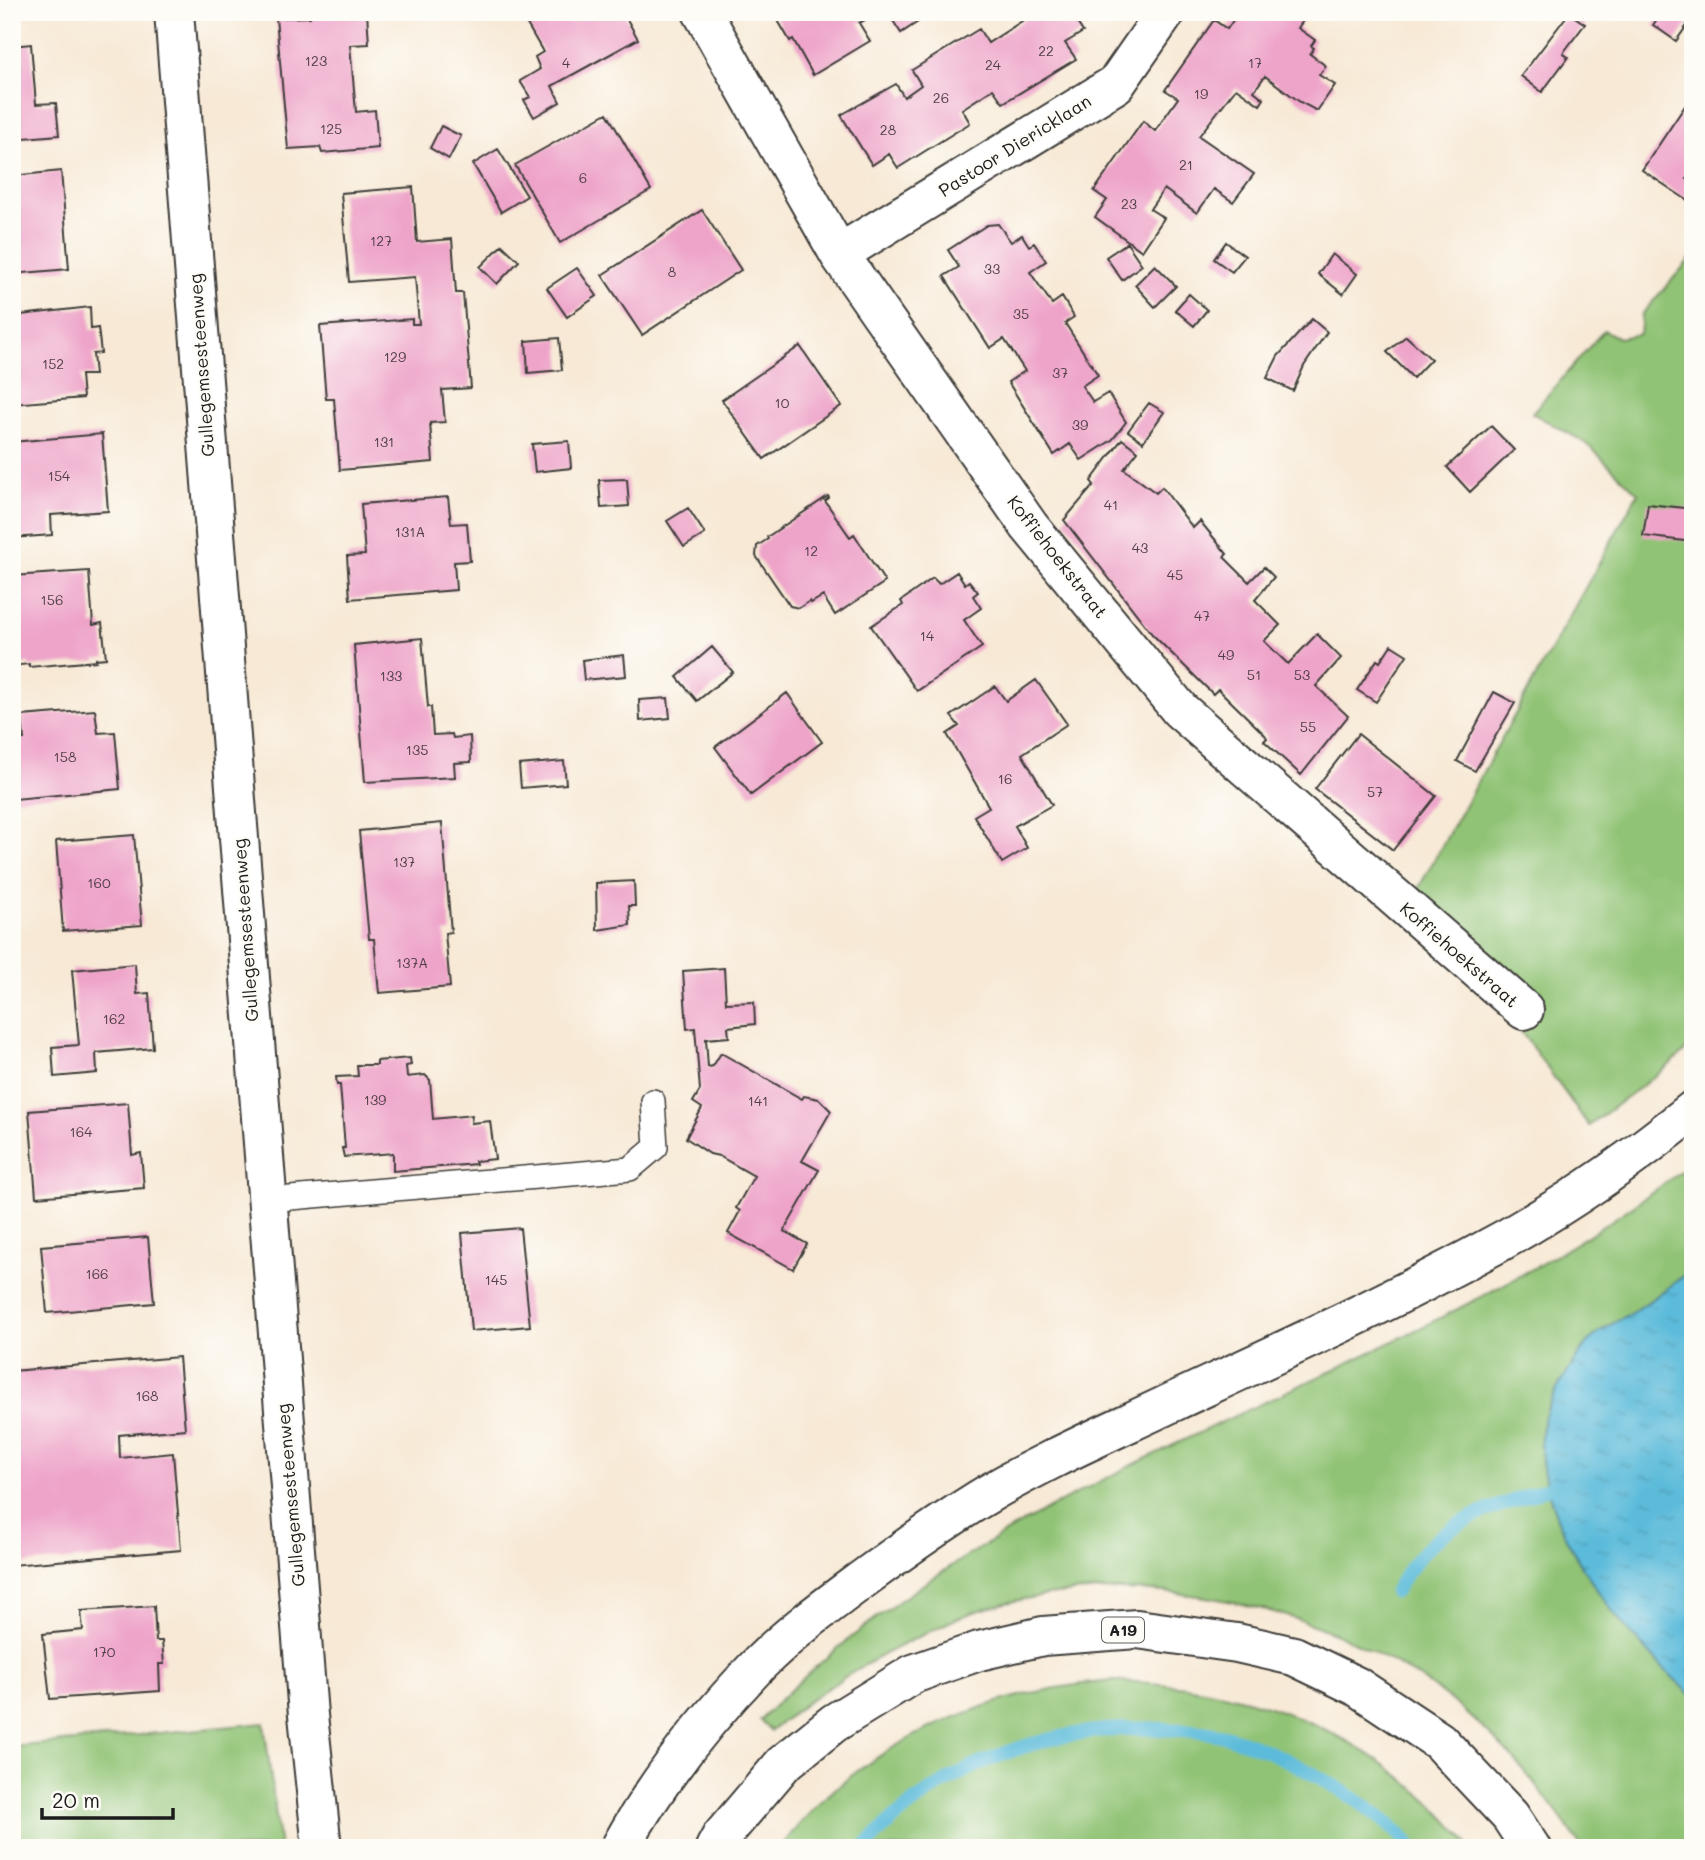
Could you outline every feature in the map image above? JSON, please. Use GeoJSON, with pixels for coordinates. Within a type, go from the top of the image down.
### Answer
{"type":"FeatureCollection","features":[{"type":"Feature","properties":{"kind":"main road","name":"Gullegemsesteenweg"},"geometry":{"type":"LineString","coordinates":[[174,12],[308,1715],[323,1848]]}},
{"type":"Feature","properties":{"kind":"main road","name":"Koffiehoekstraat"},"geometry":{"type":"LineString","coordinates":[[702,12],[839,254],[1029,526],[1181,709],[1524,1010]]}},
{"type":"Feature","properties":{"kind":"main road","name":"Pastoor Diericklaan"},"geometry":{"type":"LineString","coordinates":[[839,254],[1116,84],[1166,12]]}},
{"type":"Feature","properties":{"kind":"main road"},"geometry":{"type":"LineString","coordinates":[[620,1848],[634,1822],[694,1737],[762,1662],[827,1606],[905,1549],[979,1499],[1087,1442],[1299,1343],[1474,1256],[1583,1191],[1641,1152],[1693,1110]]}},
{"type":"Feature","properties":{"kind":"main road","name":"A19"},"geometry":{"type":"LineString","coordinates":[[715,1848],[721,1837],[783,1764],[834,1723],[913,1674],[979,1651],[1043,1636],[1136,1629],[1237,1643],[1294,1656],[1356,1686],[1439,1741],[1510,1816],[1531,1848]]}},
{"type":"Feature","properties":{"kind":"lane"},"geometry":{"type":"LineString","coordinates":[[267,1200],[630,1169],[656,1147],[653,1101]]}},
{"type":"Feature","properties":{"kind":"green space"},"geometry":{"type":"Polygon","coordinates":[[[1693,256],[1693,1044],[1589,1126],[1506,1011],[1526,986],[1418,889],[1638,493],[1586,443],[1532,413],[1604,330],[1619,338],[1640,334],[1642,314],[1693,256]]]}},
{"type":"Feature","properties":{"kind":"green space"},"geometry":{"type":"Polygon","coordinates":[[[1693,1162],[1693,1848],[1582,1848],[1547,1799],[1509,1754],[1481,1726],[1429,1684],[1370,1650],[1307,1623],[1240,1603],[1172,1593],[1103,1590],[1036,1597],[971,1613],[865,1665],[826,1689],[771,1731],[760,1720],[841,1645],[929,1580],[1022,1523],[1119,1472],[1417,1330],[1514,1279],[1606,1224],[1693,1162]]]}},
{"type":"Feature","properties":{"kind":"green space"},"geometry":{"type":"Polygon","coordinates":[[[1113,1681],[1165,1684],[1216,1692],[1265,1705],[1312,1723],[1356,1746],[1398,1775],[1436,1809],[1471,1848],[780,1848],[811,1811],[847,1779],[886,1752],[928,1729],[972,1710],[1018,1696],[1065,1686],[1113,1681]]]}},
{"type":"Feature","properties":{"kind":"green space"},"geometry":{"type":"Polygon","coordinates":[[[264,1723],[280,1848],[12,1848],[12,1747],[264,1723]]]}},
{"type":"Feature","properties":{"kind":"water"},"geometry":{"type":"Polygon","coordinates":[[[1693,1269],[1693,1696],[1640,1644],[1590,1580],[1554,1510],[1544,1473],[1541,1437],[1544,1420],[1554,1395],[1588,1342],[1693,1269]]]}},
{"type":"Feature","properties":{"kind":"building"},"geometry":{"type":"Polygon","coordinates":[[[310,12],[367,12],[369,44],[350,45],[356,112],[375,110],[378,148],[322,153],[320,147],[288,149],[276,18],[310,17],[310,12]]]}},
{"type":"Feature","properties":{"kind":"building"},"geometry":{"type":"Polygon","coordinates":[[[418,12],[439,12],[439,16],[418,17],[418,12]]]}},
{"type":"Feature","properties":{"kind":"building"},"geometry":{"type":"Polygon","coordinates":[[[520,12],[605,12],[607,15],[623,12],[638,39],[552,86],[560,102],[534,117],[524,100],[530,97],[520,81],[540,69],[535,57],[543,52],[520,12]]]}},
{"type":"Feature","properties":{"kind":"building"},"geometry":{"type":"Polygon","coordinates":[[[773,12],[864,12],[867,19],[859,23],[870,41],[813,75],[793,39],[790,41],[773,12]]]}},
{"type":"Feature","properties":{"kind":"building"},"geometry":{"type":"Polygon","coordinates":[[[916,12],[921,20],[901,33],[888,13],[916,12]]]}},
{"type":"Feature","properties":{"kind":"building"},"geometry":{"type":"Polygon","coordinates":[[[1036,12],[1070,12],[1083,32],[1065,43],[1076,59],[1003,103],[993,89],[962,109],[970,123],[898,168],[889,154],[872,165],[841,115],[896,84],[904,97],[921,85],[912,70],[979,29],[988,43],[1036,12]]]}},
{"type":"Feature","properties":{"kind":"building"},"geometry":{"type":"Polygon","coordinates":[[[1239,12],[1309,12],[1298,28],[1315,40],[1310,54],[1326,66],[1319,75],[1335,85],[1317,111],[1265,76],[1254,91],[1264,99],[1260,105],[1236,88],[1199,136],[1254,174],[1233,202],[1214,189],[1197,213],[1164,189],[1150,209],[1164,218],[1142,251],[1095,217],[1107,200],[1094,191],[1143,121],[1155,131],[1178,98],[1165,90],[1214,20],[1227,29],[1239,12]]]}},
{"type":"Feature","properties":{"kind":"building"},"geometry":{"type":"Polygon","coordinates":[[[1662,12],[1693,12],[1693,17],[1676,41],[1653,25],[1662,12]]]}},
{"type":"Feature","properties":{"kind":"building"},"geometry":{"type":"Polygon","coordinates":[[[1569,13],[1585,24],[1563,53],[1568,57],[1542,92],[1521,76],[1569,13]]]}},
{"type":"Feature","properties":{"kind":"building"},"geometry":{"type":"Polygon","coordinates":[[[31,44],[36,104],[56,103],[59,135],[12,139],[12,46],[31,44]]]}},
{"type":"Feature","properties":{"kind":"building"},"geometry":{"type":"Polygon","coordinates":[[[1693,94],[1693,171],[1687,179],[1693,183],[1693,204],[1642,170],[1693,94]]]}},
{"type":"Feature","properties":{"kind":"building"},"geometry":{"type":"Polygon","coordinates":[[[607,113],[651,190],[560,243],[515,165],[607,113]]]}},
{"type":"Feature","properties":{"kind":"building"},"geometry":{"type":"Polygon","coordinates":[[[441,126],[461,136],[449,159],[430,148],[441,126]]]}},
{"type":"Feature","properties":{"kind":"building"},"geometry":{"type":"Polygon","coordinates":[[[498,149],[527,196],[501,212],[473,164],[498,149]]]}},
{"type":"Feature","properties":{"kind":"building"},"geometry":{"type":"Polygon","coordinates":[[[61,171],[69,269],[12,274],[12,176],[61,171]]]}},
{"type":"Feature","properties":{"kind":"building"},"geometry":{"type":"Polygon","coordinates":[[[413,187],[417,242],[452,239],[456,293],[463,293],[471,388],[442,390],[445,422],[430,423],[433,462],[340,470],[334,399],[326,399],[320,326],[412,319],[412,324],[419,324],[415,277],[349,282],[341,193],[413,187]]]}},
{"type":"Feature","properties":{"kind":"building"},"geometry":{"type":"Polygon","coordinates":[[[702,210],[741,270],[642,335],[602,275],[702,210]]]}},
{"type":"Feature","properties":{"kind":"building"},"geometry":{"type":"Polygon","coordinates":[[[998,224],[1011,242],[1022,235],[1029,246],[1034,243],[1046,261],[1030,272],[1052,304],[1062,297],[1074,317],[1065,323],[1098,375],[1082,386],[1093,402],[1108,393],[1126,422],[1112,440],[1081,460],[1070,444],[1054,455],[1008,382],[1025,371],[1004,339],[990,348],[944,276],[959,267],[948,250],[987,225],[998,224]]]}},
{"type":"Feature","properties":{"kind":"building"},"geometry":{"type":"Polygon","coordinates":[[[1226,242],[1245,256],[1232,272],[1214,259],[1226,242]]]}},
{"type":"Feature","properties":{"kind":"building"},"geometry":{"type":"Polygon","coordinates":[[[1127,243],[1142,265],[1122,280],[1106,257],[1127,243]]]}},
{"type":"Feature","properties":{"kind":"building"},"geometry":{"type":"Polygon","coordinates":[[[502,245],[519,261],[497,284],[480,267],[502,245]]]}},
{"type":"Feature","properties":{"kind":"building"},"geometry":{"type":"Polygon","coordinates":[[[1332,254],[1357,274],[1343,294],[1318,274],[1332,254]]]}},
{"type":"Feature","properties":{"kind":"building"},"geometry":{"type":"Polygon","coordinates":[[[1155,265],[1176,286],[1155,307],[1135,285],[1155,265]]]}},
{"type":"Feature","properties":{"kind":"building"},"geometry":{"type":"Polygon","coordinates":[[[577,268],[597,296],[567,317],[547,288],[577,268]]]}},
{"type":"Feature","properties":{"kind":"building"},"geometry":{"type":"Polygon","coordinates":[[[1189,294],[1207,310],[1194,326],[1175,310],[1189,294]]]}},
{"type":"Feature","properties":{"kind":"building"},"geometry":{"type":"Polygon","coordinates":[[[90,307],[91,329],[98,328],[101,353],[93,354],[95,375],[81,375],[83,398],[12,404],[12,316],[90,307]]]}},
{"type":"Feature","properties":{"kind":"building"},"geometry":{"type":"Polygon","coordinates":[[[1312,319],[1327,332],[1304,366],[1293,391],[1267,378],[1278,356],[1312,319]]]}},
{"type":"Feature","properties":{"kind":"building"},"geometry":{"type":"Polygon","coordinates":[[[1406,336],[1431,359],[1413,378],[1387,352],[1406,336]]]}},
{"type":"Feature","properties":{"kind":"building"},"geometry":{"type":"Polygon","coordinates":[[[559,338],[562,370],[528,373],[526,341],[559,338]]]}},
{"type":"Feature","properties":{"kind":"building"},"geometry":{"type":"Polygon","coordinates":[[[800,346],[841,406],[764,459],[722,400],[800,346]]]}},
{"type":"Feature","properties":{"kind":"building"},"geometry":{"type":"Polygon","coordinates":[[[1149,403],[1164,412],[1143,442],[1128,431],[1149,403]]]}},
{"type":"Feature","properties":{"kind":"building"},"geometry":{"type":"Polygon","coordinates":[[[1491,426],[1514,450],[1470,492],[1447,467],[1491,426]]]}},
{"type":"Feature","properties":{"kind":"building"},"geometry":{"type":"Polygon","coordinates":[[[102,434],[108,511],[51,515],[52,535],[12,538],[12,442],[102,434]]]}},
{"type":"Feature","properties":{"kind":"building"},"geometry":{"type":"Polygon","coordinates":[[[1122,439],[1138,451],[1124,469],[1156,493],[1162,487],[1193,528],[1200,521],[1227,554],[1224,557],[1249,582],[1264,567],[1274,577],[1255,600],[1280,625],[1264,641],[1288,664],[1317,634],[1341,658],[1316,686],[1348,716],[1301,775],[1264,741],[1267,738],[1265,735],[1218,689],[1213,694],[1152,634],[1064,520],[1094,485],[1091,481],[1122,439]]]}},
{"type":"Feature","properties":{"kind":"building"},"geometry":{"type":"Polygon","coordinates":[[[569,441],[571,468],[535,472],[532,444],[569,441]]]}},
{"type":"Feature","properties":{"kind":"building"},"geometry":{"type":"Polygon","coordinates":[[[627,479],[629,506],[601,508],[599,480],[627,479]]]}},
{"type":"Feature","properties":{"kind":"building"},"geometry":{"type":"Polygon","coordinates":[[[828,496],[825,501],[850,537],[854,534],[885,582],[835,615],[823,596],[799,608],[790,606],[756,556],[757,546],[768,539],[767,537],[828,496]]]}},
{"type":"Feature","properties":{"kind":"building"},"geometry":{"type":"Polygon","coordinates":[[[448,497],[451,524],[467,523],[470,561],[454,562],[456,590],[350,599],[347,556],[365,555],[361,504],[448,497]]]}},
{"type":"Feature","properties":{"kind":"building"},"geometry":{"type":"Polygon","coordinates":[[[1648,504],[1693,509],[1693,542],[1643,536],[1648,504]]]}},
{"type":"Feature","properties":{"kind":"building"},"geometry":{"type":"Polygon","coordinates":[[[688,508],[705,534],[684,547],[667,521],[688,508]]]}},
{"type":"Feature","properties":{"kind":"building"},"geometry":{"type":"Polygon","coordinates":[[[89,571],[93,625],[102,623],[106,658],[29,667],[29,664],[12,666],[12,576],[89,571]]]}},
{"type":"Feature","properties":{"kind":"building"},"geometry":{"type":"Polygon","coordinates":[[[957,572],[965,584],[969,581],[978,592],[973,596],[981,608],[964,620],[982,647],[917,691],[871,626],[903,605],[901,601],[933,578],[939,584],[957,572]]]}},
{"type":"Feature","properties":{"kind":"building"},"geometry":{"type":"Polygon","coordinates":[[[422,638],[433,735],[452,734],[453,738],[470,736],[471,762],[454,763],[455,777],[365,782],[354,645],[422,638]]]}},
{"type":"Feature","properties":{"kind":"building"},"geometry":{"type":"Polygon","coordinates":[[[1391,645],[1407,655],[1376,702],[1357,690],[1377,660],[1380,662],[1391,645]]]}},
{"type":"Feature","properties":{"kind":"building"},"geometry":{"type":"Polygon","coordinates":[[[712,647],[733,672],[697,701],[677,677],[712,647]]]}},
{"type":"Feature","properties":{"kind":"building"},"geometry":{"type":"Polygon","coordinates":[[[624,655],[626,676],[584,680],[582,660],[624,655]]]}},
{"type":"Feature","properties":{"kind":"building"},"geometry":{"type":"Polygon","coordinates":[[[1036,680],[1067,724],[1022,754],[1052,805],[1015,826],[1027,848],[1002,863],[974,816],[989,807],[947,734],[959,726],[951,716],[995,686],[1006,701],[1036,680]]]}},
{"type":"Feature","properties":{"kind":"building"},"geometry":{"type":"Polygon","coordinates":[[[1494,692],[1515,703],[1475,771],[1457,761],[1494,692]]]}},
{"type":"Feature","properties":{"kind":"building"},"geometry":{"type":"Polygon","coordinates":[[[787,693],[822,742],[751,795],[715,747],[787,693]]]}},
{"type":"Feature","properties":{"kind":"building"},"geometry":{"type":"Polygon","coordinates":[[[668,698],[670,718],[640,721],[639,700],[668,698]]]}},
{"type":"Feature","properties":{"kind":"building"},"geometry":{"type":"Polygon","coordinates":[[[95,710],[98,733],[115,732],[120,789],[15,799],[12,740],[24,739],[22,716],[95,710]]]}},
{"type":"Feature","properties":{"kind":"building"},"geometry":{"type":"Polygon","coordinates":[[[1358,734],[1436,796],[1393,850],[1315,789],[1358,734]]]}},
{"type":"Feature","properties":{"kind":"building"},"geometry":{"type":"Polygon","coordinates":[[[564,761],[566,784],[521,788],[519,765],[564,761]]]}},
{"type":"Feature","properties":{"kind":"building"},"geometry":{"type":"Polygon","coordinates":[[[442,823],[451,932],[445,933],[450,987],[379,993],[374,939],[369,939],[359,831],[442,823]]]}},
{"type":"Feature","properties":{"kind":"building"},"geometry":{"type":"Polygon","coordinates":[[[134,835],[142,925],[63,931],[56,841],[134,835]]]}},
{"type":"Feature","properties":{"kind":"building"},"geometry":{"type":"Polygon","coordinates":[[[634,881],[635,906],[629,906],[630,925],[597,930],[596,883],[634,881]]]}},
{"type":"Feature","properties":{"kind":"building"},"geometry":{"type":"Polygon","coordinates":[[[12,904],[17,935],[12,936],[12,904]]]}},
{"type":"Feature","properties":{"kind":"building"},"geometry":{"type":"Polygon","coordinates":[[[135,964],[137,994],[149,993],[153,1048],[96,1053],[97,1073],[54,1077],[52,1047],[79,1045],[72,970],[135,964]]]}},
{"type":"Feature","properties":{"kind":"building"},"geometry":{"type":"Polygon","coordinates":[[[724,968],[726,1003],[754,1002],[755,1024],[728,1027],[729,1037],[706,1039],[708,1067],[713,1066],[721,1053],[802,1099],[804,1096],[819,1099],[831,1111],[802,1161],[819,1170],[784,1231],[807,1244],[793,1269],[728,1233],[740,1211],[736,1208],[754,1176],[719,1156],[710,1154],[686,1138],[702,1108],[693,1102],[700,1090],[695,1028],[687,1029],[683,971],[724,968]]]}},
{"type":"Feature","properties":{"kind":"building"},"geometry":{"type":"Polygon","coordinates":[[[410,1058],[411,1065],[406,1066],[407,1077],[425,1075],[430,1080],[433,1119],[472,1115],[471,1123],[490,1121],[495,1159],[475,1161],[476,1164],[393,1171],[393,1153],[344,1157],[340,1085],[337,1085],[336,1077],[358,1076],[357,1065],[377,1065],[377,1061],[410,1058]]]}},
{"type":"Feature","properties":{"kind":"building"},"geometry":{"type":"Polygon","coordinates":[[[128,1103],[132,1155],[141,1153],[144,1188],[36,1197],[29,1111],[128,1103]]]}},
{"type":"Feature","properties":{"kind":"building"},"geometry":{"type":"Polygon","coordinates":[[[520,1228],[530,1326],[471,1331],[462,1233],[520,1228]]]}},
{"type":"Feature","properties":{"kind":"building"},"geometry":{"type":"Polygon","coordinates":[[[148,1237],[154,1303],[47,1313],[41,1246],[148,1237]]]}},
{"type":"Feature","properties":{"kind":"building"},"geometry":{"type":"Polygon","coordinates":[[[179,1357],[185,1429],[119,1435],[120,1458],[173,1453],[181,1550],[12,1565],[12,1371],[179,1357]]]}},
{"type":"Feature","properties":{"kind":"building"},"geometry":{"type":"Polygon","coordinates":[[[154,1606],[156,1641],[162,1641],[164,1664],[159,1664],[160,1691],[50,1699],[43,1634],[83,1630],[81,1611],[154,1606]]]}},
{"type":"Feature","properties":{"kind":"waterway"},"geometry":{"type":"LineString","coordinates":[[1395,1592],[1410,1568],[1442,1535],[1479,1514],[1548,1488]]}},
{"type":"Feature","properties":{"kind":"waterway"},"geometry":{"type":"LineString","coordinates":[[864,1848],[893,1819],[926,1794],[961,1773],[998,1756],[1037,1743],[1118,1729],[1194,1731],[1220,1735],[1254,1746],[1317,1776],[1363,1804],[1413,1848]]}}]}
